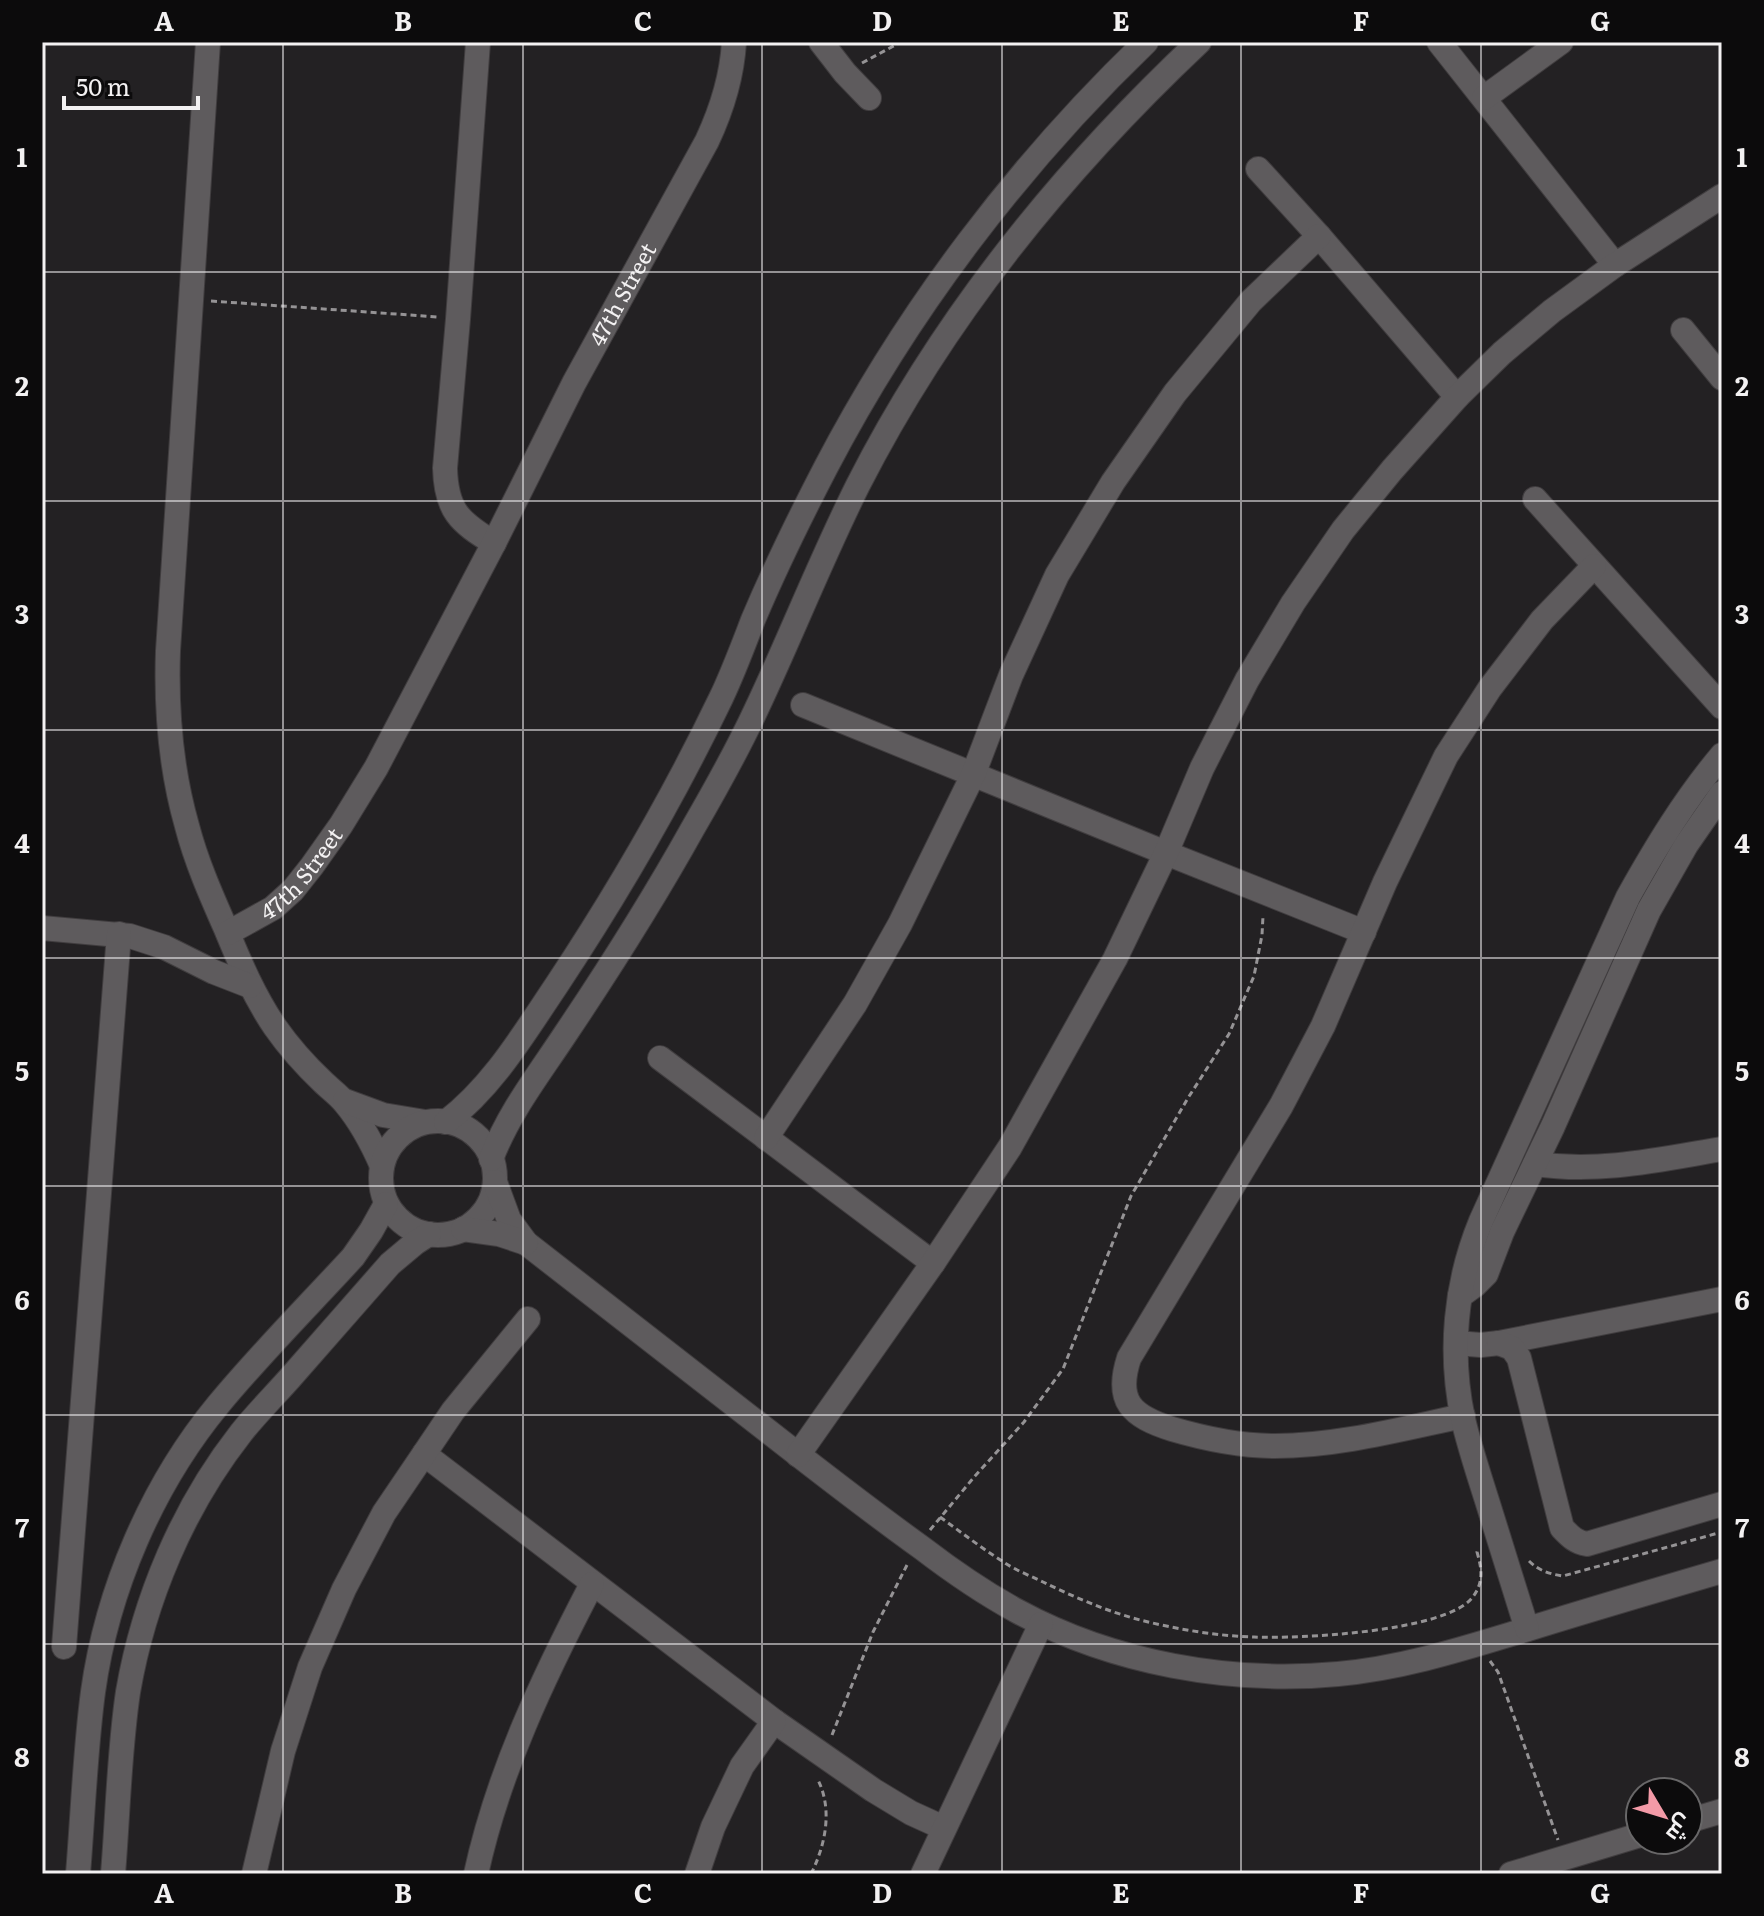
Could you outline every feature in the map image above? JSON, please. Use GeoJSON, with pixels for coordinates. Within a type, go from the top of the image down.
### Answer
{"type":"FeatureCollection","features":[{"type":"Feature","properties":{"kind":"street"},"geometry":{"type":"LineString","coordinates":[[208,42],[167,678],[174,766],[196,855],[250,986],[291,1048],[343,1100],[365,1131],[382,1166]]}},
{"type":"Feature","properties":{"kind":"street"},"geometry":{"type":"LineString","coordinates":[[478,42],[445,468],[449,497],[462,521],[494,543]]}},
{"type":"Feature","properties":{"kind":"street","name":"47th Street"},"geometry":{"type":"LineString","coordinates":[[228,933],[273,908],[293,890],[341,825],[384,755],[574,383],[707,141],[724,99],[734,42]]}},
{"type":"Feature","properties":{"kind":"street"},"geometry":{"type":"LineString","coordinates":[[821,42],[869,98]]}},
{"type":"Feature","properties":{"kind":"street"},"geometry":{"type":"LineString","coordinates":[[526,1243],[499,1234],[463,1229],[440,1235],[429,1234],[405,1225],[386,1204],[381,1186],[386,1154],[402,1134],[435,1122],[474,1098],[499,1070],[574,958],[642,847],[687,765],[723,695],[766,592],[827,466],[890,357],[998,204],[1125,53],[1146,42]]}},
{"type":"Feature","properties":{"kind":"street"},"geometry":{"type":"LineString","coordinates":[[463,1229],[481,1214],[492,1194],[493,1170],[507,1123],[640,919],[720,781],[756,710],[858,484],[920,378],[989,277],[1045,204],[1105,135],[1199,42]]}},
{"type":"Feature","properties":{"kind":"street"},"geometry":{"type":"LineString","coordinates":[[1439,42],[1615,265]]}},
{"type":"Feature","properties":{"kind":"street"},"geometry":{"type":"LineString","coordinates":[[1484,98],[1561,42]]}},
{"type":"Feature","properties":{"kind":"street"},"geometry":{"type":"LineString","coordinates":[[1258,169],[1457,397]]}},
{"type":"Feature","properties":{"kind":"street"},"geometry":{"type":"LineString","coordinates":[[798,1455],[1010,1147],[1115,959],[1166,853],[1202,768],[1247,680],[1293,603],[1343,530],[1457,397],[1502,353],[1615,265],[1722,196]]}},
{"type":"Feature","properties":{"kind":"street"},"geometry":{"type":"LineString","coordinates":[[766,1138],[855,1004],[900,924],[973,775],[1011,675],[1057,575],[1113,482],[1175,393],[1251,301],[1319,236]]}},
{"type":"Feature","properties":{"kind":"street"},"geometry":{"type":"LineString","coordinates":[[1683,330],[1722,378]]}},
{"type":"Feature","properties":{"kind":"street"},"geometry":{"type":"LineString","coordinates":[[1535,499],[1722,707]]}},
{"type":"Feature","properties":{"kind":"street"},"geometry":{"type":"LineString","coordinates":[[1463,1416],[1309,1445],[1236,1443],[1199,1437],[1147,1419],[1134,1410],[1125,1395],[1123,1377],[1129,1358],[1281,1106],[1323,1026],[1446,756],[1490,688],[1542,620],[1594,566]]}},
{"type":"Feature","properties":{"kind":"street"},"geometry":{"type":"LineString","coordinates":[[803,705],[1364,932]]}},
{"type":"Feature","properties":{"kind":"street"},"geometry":{"type":"LineString","coordinates":[[1527,1629],[1463,1416],[1456,1343],[1465,1267],[1481,1221],[1628,897],[1680,810],[1722,755]]}},
{"type":"Feature","properties":{"kind":"street"},"geometry":{"type":"LineString","coordinates":[[1460,1296],[1486,1274],[1502,1232],[1649,910],[1686,845],[1722,793]]}},
{"type":"Feature","properties":{"kind":"street"},"geometry":{"type":"LineString","coordinates":[[42,928],[119,934],[155,944],[250,986]]}},
{"type":"Feature","properties":{"kind":"street"},"geometry":{"type":"LineString","coordinates":[[64,1647],[119,934]]}},
{"type":"Feature","properties":{"kind":"street"},"geometry":{"type":"LineString","coordinates":[[660,1058],[933,1263]]}},
{"type":"Feature","properties":{"kind":"street"},"geometry":{"type":"LineString","coordinates":[[343,1100],[383,1115],[456,1124],[474,1134],[487,1150],[509,1220],[526,1243],[917,1545],[1014,1610],[1091,1643],[1130,1655],[1198,1669],[1253,1675],[1336,1674],[1416,1662],[1722,1571]]}},
{"type":"Feature","properties":{"kind":"street"},"geometry":{"type":"LineString","coordinates":[[1535,1164],[1611,1167],[1722,1149]]}},
{"type":"Feature","properties":{"kind":"street"},"geometry":{"type":"LineString","coordinates":[[78,1874],[93,1690],[111,1613],[137,1540],[173,1470],[217,1406],[353,1257],[386,1204]]}},
{"type":"Feature","properties":{"kind":"street"},"geometry":{"type":"LineString","coordinates":[[113,1874],[129,1692],[148,1612],[178,1536],[218,1465],[242,1432],[390,1264],[429,1234]]}},
{"type":"Feature","properties":{"kind":"street"},"geometry":{"type":"LineString","coordinates":[[1456,1343],[1499,1343],[1722,1299]]}},
{"type":"Feature","properties":{"kind":"street"},"geometry":{"type":"LineString","coordinates":[[254,1874],[283,1751],[310,1667],[344,1589],[384,1513],[453,1411],[528,1319]]}},
{"type":"Feature","properties":{"kind":"street"},"geometry":{"type":"LineString","coordinates":[[1499,1343],[1512,1348],[1519,1358],[1562,1528],[1569,1536],[1587,1544],[1722,1504]]}},
{"type":"Feature","properties":{"kind":"street"},"geometry":{"type":"LineString","coordinates":[[424,1454],[774,1721],[873,1790],[944,1828]]}},
{"type":"Feature","properties":{"kind":"street"},"geometry":{"type":"LineString","coordinates":[[476,1874],[504,1776],[563,1639],[592,1584]]}},
{"type":"Feature","properties":{"kind":"street"},"geometry":{"type":"LineString","coordinates":[[923,1874],[1041,1624]]}},
{"type":"Feature","properties":{"kind":"street"},"geometry":{"type":"LineString","coordinates":[[697,1874],[713,1827],[742,1766],[774,1721]]}},
{"type":"Feature","properties":{"kind":"street"},"geometry":{"type":"LineString","coordinates":[[1511,1874],[1624,1840]]}},
{"type":"Feature","properties":{"kind":"path"},"geometry":{"type":"LineString","coordinates":[[845,73],[901,42]]}},
{"type":"Feature","properties":{"kind":"path"},"geometry":{"type":"LineString","coordinates":[[192,300],[458,319]]}},
{"type":"Feature","properties":{"kind":"path"},"geometry":{"type":"LineString","coordinates":[[811,1874],[827,1820],[824,1792],[815,1775],[825,1757],[873,1632],[917,1545],[1024,1422],[1063,1369],[1131,1196],[1229,1034],[1254,976],[1262,935],[1264,892]]}},
{"type":"Feature","properties":{"kind":"path"},"geometry":{"type":"LineString","coordinates":[[940,1517],[1007,1565],[1083,1601],[1139,1620],[1188,1630],[1251,1637],[1305,1637],[1363,1632],[1460,1609],[1481,1581],[1482,1569],[1477,1552],[1482,1544],[1499,1540]]}},
{"type":"Feature","properties":{"kind":"path"},"geometry":{"type":"LineString","coordinates":[[1526,1557],[1535,1567],[1563,1576],[1722,1532]]}},
{"type":"Feature","properties":{"kind":"path"},"geometry":{"type":"LineString","coordinates":[[1480,1644],[1498,1672],[1565,1857]]}}]}
